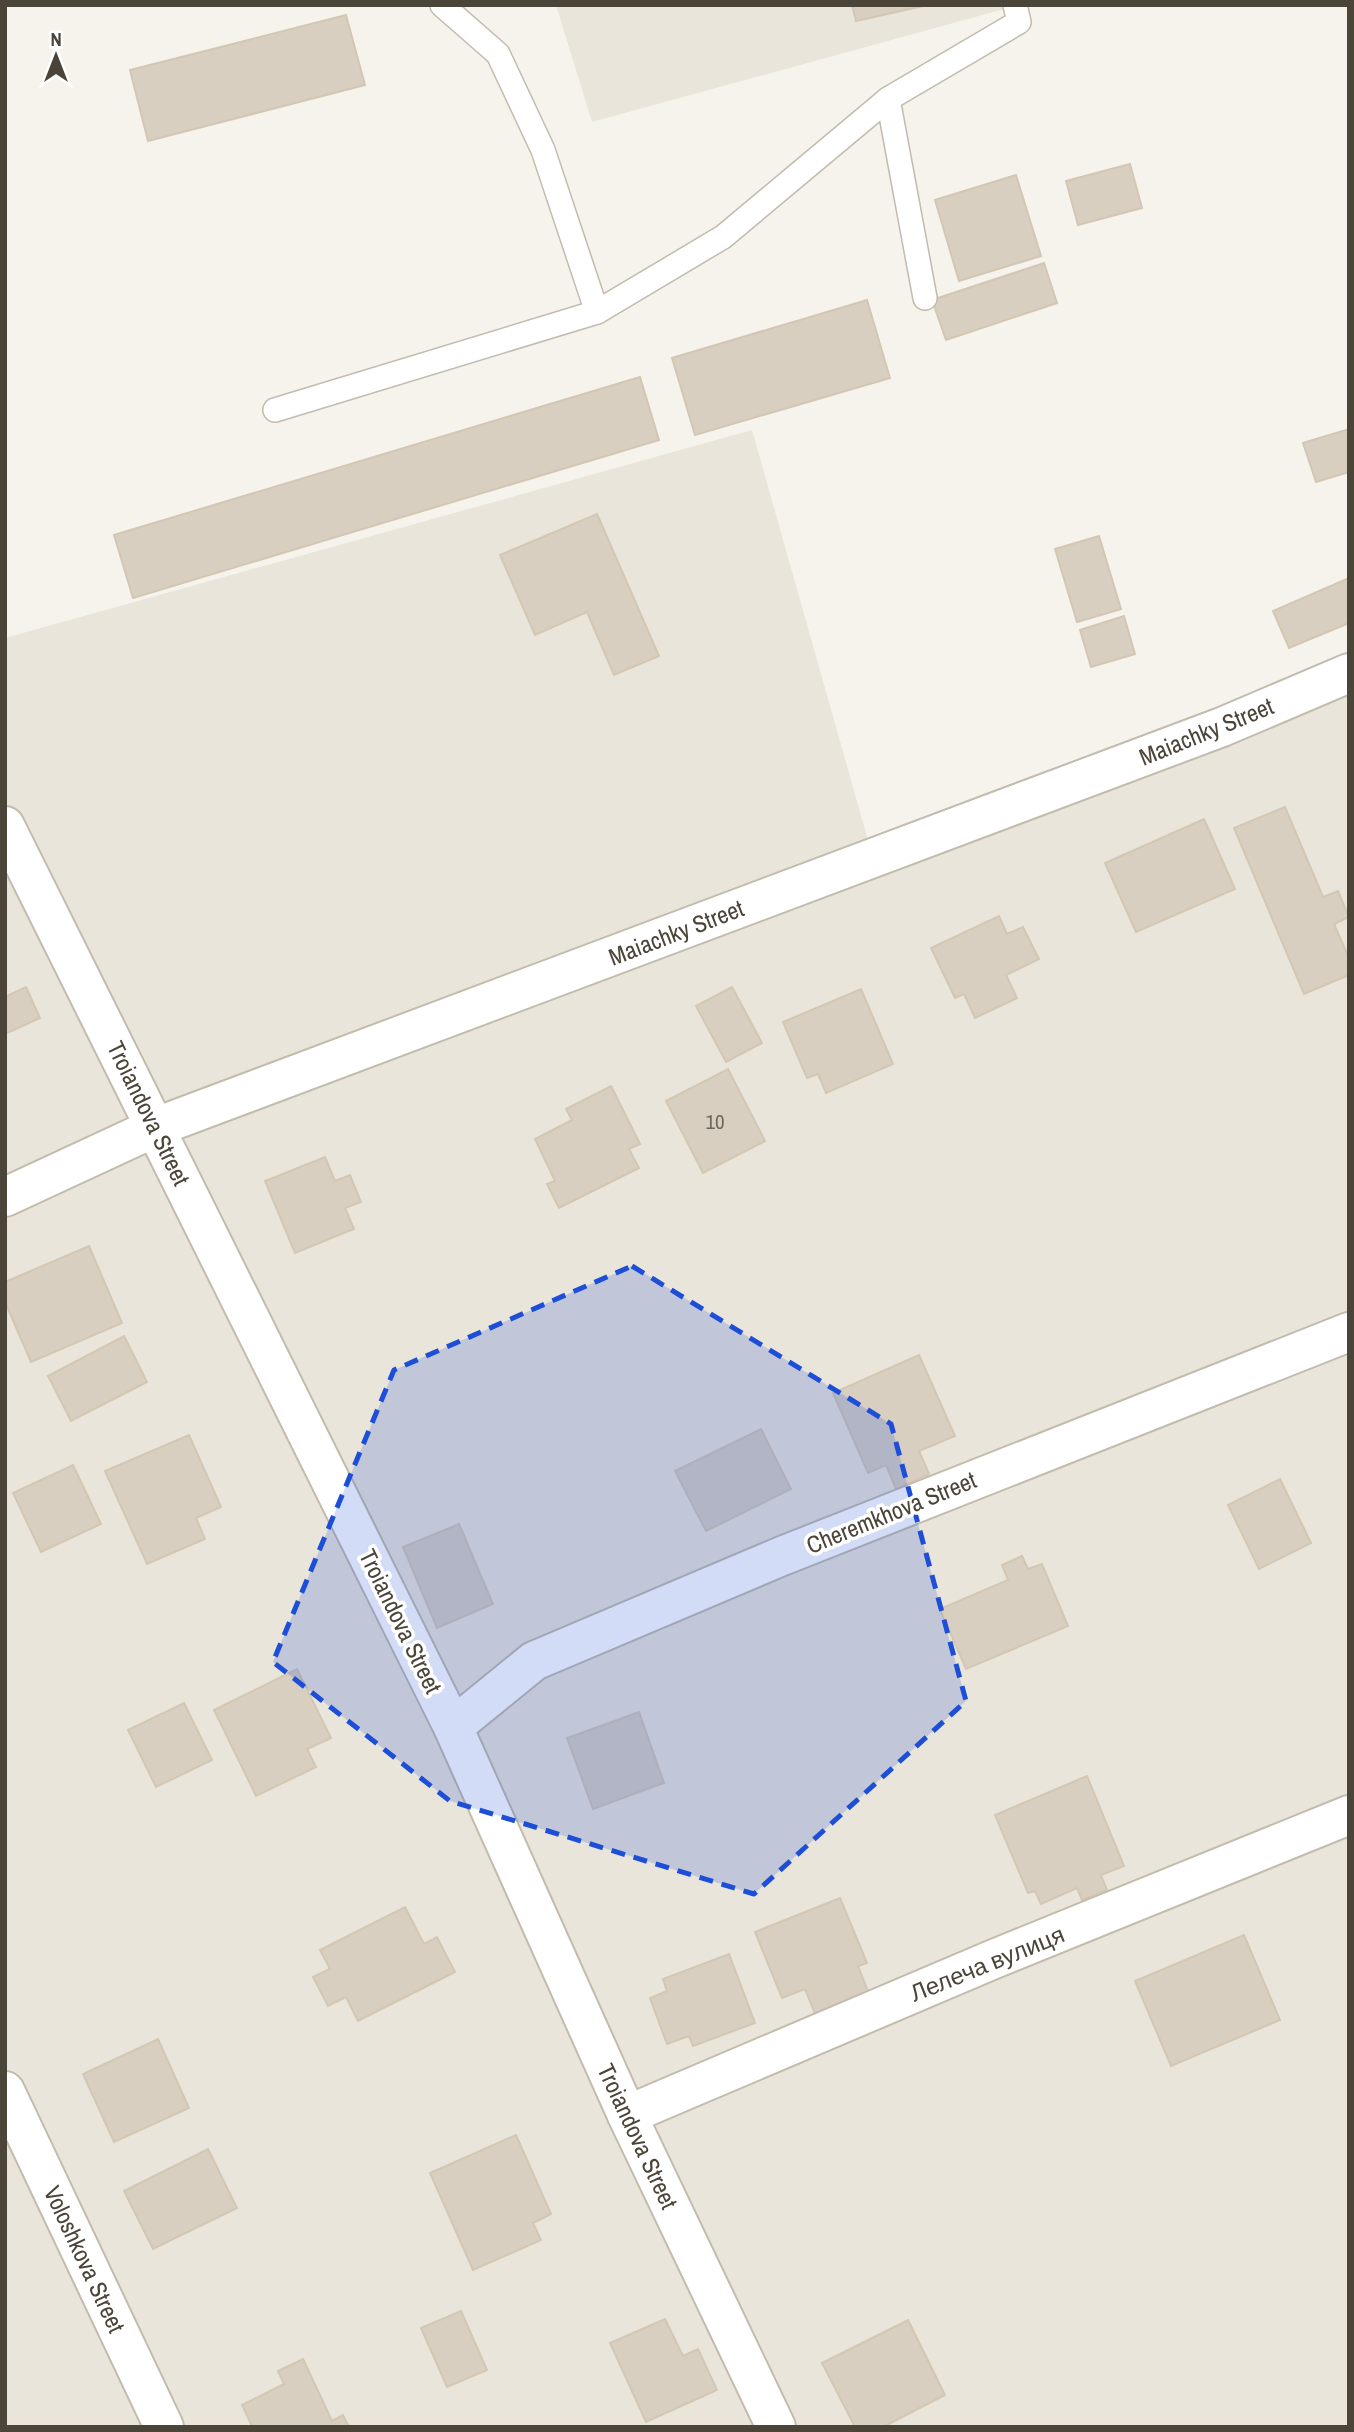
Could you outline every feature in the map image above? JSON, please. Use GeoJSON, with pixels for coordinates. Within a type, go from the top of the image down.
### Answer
{"type":"FeatureCollection","features":[{"type":"Feature","properties":{"kind":"street","name":"Maiachky Street"},"geometry":{"type":"LineString","coordinates":[[5,1197],[156,1127],[1222,727],[1349,673]]}},
{"type":"Feature","properties":{"kind":"street","name":"Troiandova Street"},"geometry":{"type":"LineString","coordinates":[[5,826],[453,1727],[626,2115],[776,2427]]}},
{"type":"Feature","properties":{"kind":"street","name":"Cheremkhova Street"},"geometry":{"type":"LineString","coordinates":[[453,1727],[534,1661],[782,1556],[1349,1332]]}},
{"type":"Feature","properties":{"kind":"street","name":"Лелеча вулиця"},"geometry":{"type":"LineString","coordinates":[[626,2115],[994,1959],[1349,1815]]}},
{"type":"Feature","properties":{"kind":"street","name":"Voloshkova Street"},"geometry":{"type":"LineString","coordinates":[[10,2112],[164,2427]]}},
{"type":"Feature","properties":{"kind":"lane"},"geometry":{"type":"LineString","coordinates":[[442,5],[498,54],[543,150],[597,312]]}},
{"type":"Feature","properties":{"kind":"lane"},"geometry":{"type":"LineString","coordinates":[[275,410],[597,312],[723,237],[888,100],[1019,22],[1016,5]]}},
{"type":"Feature","properties":{"kind":"lane"},"geometry":{"type":"LineString","coordinates":[[888,100],[925,298]]}},
{"type":"Feature","properties":{"kind":"highlighted area"},"geometry":{"type":"Polygon","coordinates":[[[632,1266],[891,1424],[966,1701],[754,1894],[450,1801],[273,1662],[394,1370],[632,1266]]]}},
{"type":"Feature","properties":{"kind":"shaded area"},"geometry":{"type":"Polygon","coordinates":[[[556,5],[1019,5],[592,122],[556,5]]]}},
{"type":"Feature","properties":{"kind":"shaded area"},"geometry":{"type":"Polygon","coordinates":[[[752,430],[877,872],[1349,680],[1349,2427],[5,2427],[5,638],[752,430]]]}},
{"type":"Feature","properties":{"kind":"building"},"geometry":{"type":"Polygon","coordinates":[[[852,5],[923,5],[923,6],[856,21],[852,5]]]}},
{"type":"Feature","properties":{"kind":"building"},"geometry":{"type":"Polygon","coordinates":[[[346,15],[365,85],[148,141],[130,70],[346,15]]]}},
{"type":"Feature","properties":{"kind":"building"},"geometry":{"type":"Polygon","coordinates":[[[1130,164],[1142,208],[1078,225],[1066,181],[1130,164]]]}},
{"type":"Feature","properties":{"kind":"building"},"geometry":{"type":"Polygon","coordinates":[[[1016,175],[1041,256],[959,281],[935,200],[1016,175]]]}},
{"type":"Feature","properties":{"kind":"building"},"geometry":{"type":"Polygon","coordinates":[[[1044,263],[1057,303],[946,340],[932,300],[1044,263]]]}},
{"type":"Feature","properties":{"kind":"building"},"geometry":{"type":"Polygon","coordinates":[[[867,300],[890,378],[695,435],[672,358],[867,300]]]}},
{"type":"Feature","properties":{"kind":"building"},"geometry":{"type":"Polygon","coordinates":[[[640,377],[659,440],[133,598],[114,535],[640,377]]]}},
{"type":"Feature","properties":{"kind":"building"},"geometry":{"type":"Polygon","coordinates":[[[1349,429],[1349,472],[1316,482],[1303,443],[1349,429]]]}},
{"type":"Feature","properties":{"kind":"building"},"geometry":{"type":"Polygon","coordinates":[[[597,514],[659,656],[614,675],[587,612],[535,635],[500,555],[597,514]]]}},
{"type":"Feature","properties":{"kind":"building"},"geometry":{"type":"Polygon","coordinates":[[[1099,536],[1121,609],[1077,622],[1055,549],[1099,536]]]}},
{"type":"Feature","properties":{"kind":"building"},"geometry":{"type":"Polygon","coordinates":[[[1349,578],[1349,623],[1289,648],[1273,611],[1349,578]]]}},
{"type":"Feature","properties":{"kind":"building"},"geometry":{"type":"Polygon","coordinates":[[[1124,616],[1135,654],[1091,667],[1080,630],[1124,616]]]}},
{"type":"Feature","properties":{"kind":"building"},"geometry":{"type":"Polygon","coordinates":[[[1285,807],[1323,897],[1338,891],[1349,917],[1334,924],[1349,958],[1349,975],[1304,994],[1234,828],[1285,807]]]}},
{"type":"Feature","properties":{"kind":"building"},"geometry":{"type":"Polygon","coordinates":[[[1204,819],[1235,889],[1136,932],[1105,863],[1204,819]]]}},
{"type":"Feature","properties":{"kind":"building"},"geometry":{"type":"Polygon","coordinates":[[[999,916],[1007,934],[1023,927],[1039,959],[1006,975],[1017,998],[975,1018],[964,994],[955,998],[931,948],[999,916]]]}},
{"type":"Feature","properties":{"kind":"building"},"geometry":{"type":"Polygon","coordinates":[[[26,987],[40,1018],[5,1034],[5,997],[26,987]]]}},
{"type":"Feature","properties":{"kind":"building"},"geometry":{"type":"Polygon","coordinates":[[[732,987],[762,1043],[726,1062],[696,1006],[732,987]]]}},
{"type":"Feature","properties":{"kind":"building"},"geometry":{"type":"Polygon","coordinates":[[[861,989],[893,1064],[826,1093],[818,1074],[807,1078],[783,1022],[861,989]]]}},
{"type":"Feature","properties":{"kind":"building"},"geometry":{"type":"Polygon","coordinates":[[[728,1069],[765,1141],[703,1173],[666,1101],[728,1069]]]}},
{"type":"Feature","properties":{"kind":"building"},"geometry":{"type":"Polygon","coordinates":[[[611,1086],[640,1144],[629,1149],[639,1168],[559,1208],[547,1184],[555,1181],[535,1139],[572,1120],[566,1109],[611,1086]]]}},
{"type":"Feature","properties":{"kind":"building"},"geometry":{"type":"Polygon","coordinates":[[[325,1157],[335,1181],[350,1175],[361,1202],[345,1208],[354,1229],[295,1253],[265,1181],[325,1157]]]}},
{"type":"Feature","properties":{"kind":"building"},"geometry":{"type":"Polygon","coordinates":[[[89,1246],[122,1323],[31,1362],[5,1302],[5,1282],[89,1246]]]}},
{"type":"Feature","properties":{"kind":"building"},"geometry":{"type":"Polygon","coordinates":[[[124,1336],[147,1382],[71,1421],[48,1376],[124,1336]]]}},
{"type":"Feature","properties":{"kind":"building"},"geometry":{"type":"Polygon","coordinates":[[[919,1355],[955,1436],[919,1451],[929,1474],[896,1489],[886,1465],[868,1473],[833,1393],[919,1355]]]}},
{"type":"Feature","properties":{"kind":"building"},"geometry":{"type":"Polygon","coordinates":[[[761,1429],[791,1489],[706,1531],[675,1471],[761,1429]]]}},
{"type":"Feature","properties":{"kind":"building"},"geometry":{"type":"Polygon","coordinates":[[[189,1435],[221,1507],[196,1518],[205,1539],[147,1564],[105,1471],[189,1435]]]}},
{"type":"Feature","properties":{"kind":"building"},"geometry":{"type":"Polygon","coordinates":[[[73,1465],[101,1524],[41,1552],[13,1493],[73,1465]]]}},
{"type":"Feature","properties":{"kind":"building"},"geometry":{"type":"Polygon","coordinates":[[[1280,1479],[1311,1543],[1259,1569],[1228,1505],[1280,1479]]]}},
{"type":"Feature","properties":{"kind":"building"},"geometry":{"type":"Polygon","coordinates":[[[459,1524],[493,1604],[437,1628],[403,1547],[459,1524]]]}},
{"type":"Feature","properties":{"kind":"building"},"geometry":{"type":"Polygon","coordinates":[[[1022,1556],[1028,1569],[1042,1564],[1068,1626],[966,1669],[940,1609],[1008,1580],[1002,1565],[1022,1556]]]}},
{"type":"Feature","properties":{"kind":"building"},"geometry":{"type":"Polygon","coordinates":[[[297,1669],[331,1738],[307,1749],[316,1767],[256,1796],[214,1710],[297,1669]]]}},
{"type":"Feature","properties":{"kind":"building"},"geometry":{"type":"Polygon","coordinates":[[[184,1703],[212,1760],[156,1787],[128,1730],[184,1703]]]}},
{"type":"Feature","properties":{"kind":"building"},"geometry":{"type":"Polygon","coordinates":[[[639,1712],[664,1783],[593,1809],[567,1738],[639,1712]]]}},
{"type":"Feature","properties":{"kind":"building"},"geometry":{"type":"Polygon","coordinates":[[[1087,1776],[1124,1866],[1101,1875],[1107,1890],[1082,1900],[1077,1888],[1041,1904],[1035,1891],[1028,1893],[995,1815],[1087,1776]]]}},
{"type":"Feature","properties":{"kind":"building"},"geometry":{"type":"Polygon","coordinates":[[[840,1898],[867,1963],[858,1966],[869,1994],[816,2016],[805,1989],[782,1998],[755,1932],[840,1898]]]}},
{"type":"Feature","properties":{"kind":"building"},"geometry":{"type":"Polygon","coordinates":[[[405,1907],[424,1944],[437,1937],[455,1972],[358,2021],[346,1997],[328,2006],[313,1977],[330,1969],[320,1950],[405,1907]]]}},
{"type":"Feature","properties":{"kind":"building"},"geometry":{"type":"Polygon","coordinates":[[[1244,1935],[1280,2020],[1171,2066],[1135,1981],[1244,1935]]]}},
{"type":"Feature","properties":{"kind":"building"},"geometry":{"type":"Polygon","coordinates":[[[729,1954],[755,2023],[693,2046],[689,2036],[667,2044],[650,1998],[667,1991],[663,1979],[729,1954]]]}},
{"type":"Feature","properties":{"kind":"building"},"geometry":{"type":"Polygon","coordinates":[[[158,2039],[189,2108],[114,2142],[83,2074],[158,2039]]]}},
{"type":"Feature","properties":{"kind":"building"},"geometry":{"type":"Polygon","coordinates":[[[516,2135],[551,2214],[533,2223],[541,2240],[473,2270],[430,2173],[516,2135]]]}},
{"type":"Feature","properties":{"kind":"building"},"geometry":{"type":"Polygon","coordinates":[[[208,2149],[237,2208],[153,2249],[124,2191],[208,2149]]]}},
{"type":"Feature","properties":{"kind":"building"},"geometry":{"type":"Polygon","coordinates":[[[461,2311],[487,2370],[447,2387],[421,2328],[461,2311]]]}},
{"type":"Feature","properties":{"kind":"building"},"geometry":{"type":"Polygon","coordinates":[[[665,2319],[683,2356],[698,2349],[717,2390],[646,2422],[610,2343],[665,2319]]]}},
{"type":"Feature","properties":{"kind":"building"},"geometry":{"type":"Polygon","coordinates":[[[908,2320],[945,2395],[883,2427],[855,2427],[822,2363],[908,2320]]]}},
{"type":"Feature","properties":{"kind":"building"},"geometry":{"type":"Polygon","coordinates":[[[303,2359],[332,2421],[343,2415],[349,2427],[250,2427],[252,2426],[242,2405],[284,2384],[278,2371],[303,2359]]]}}]}
